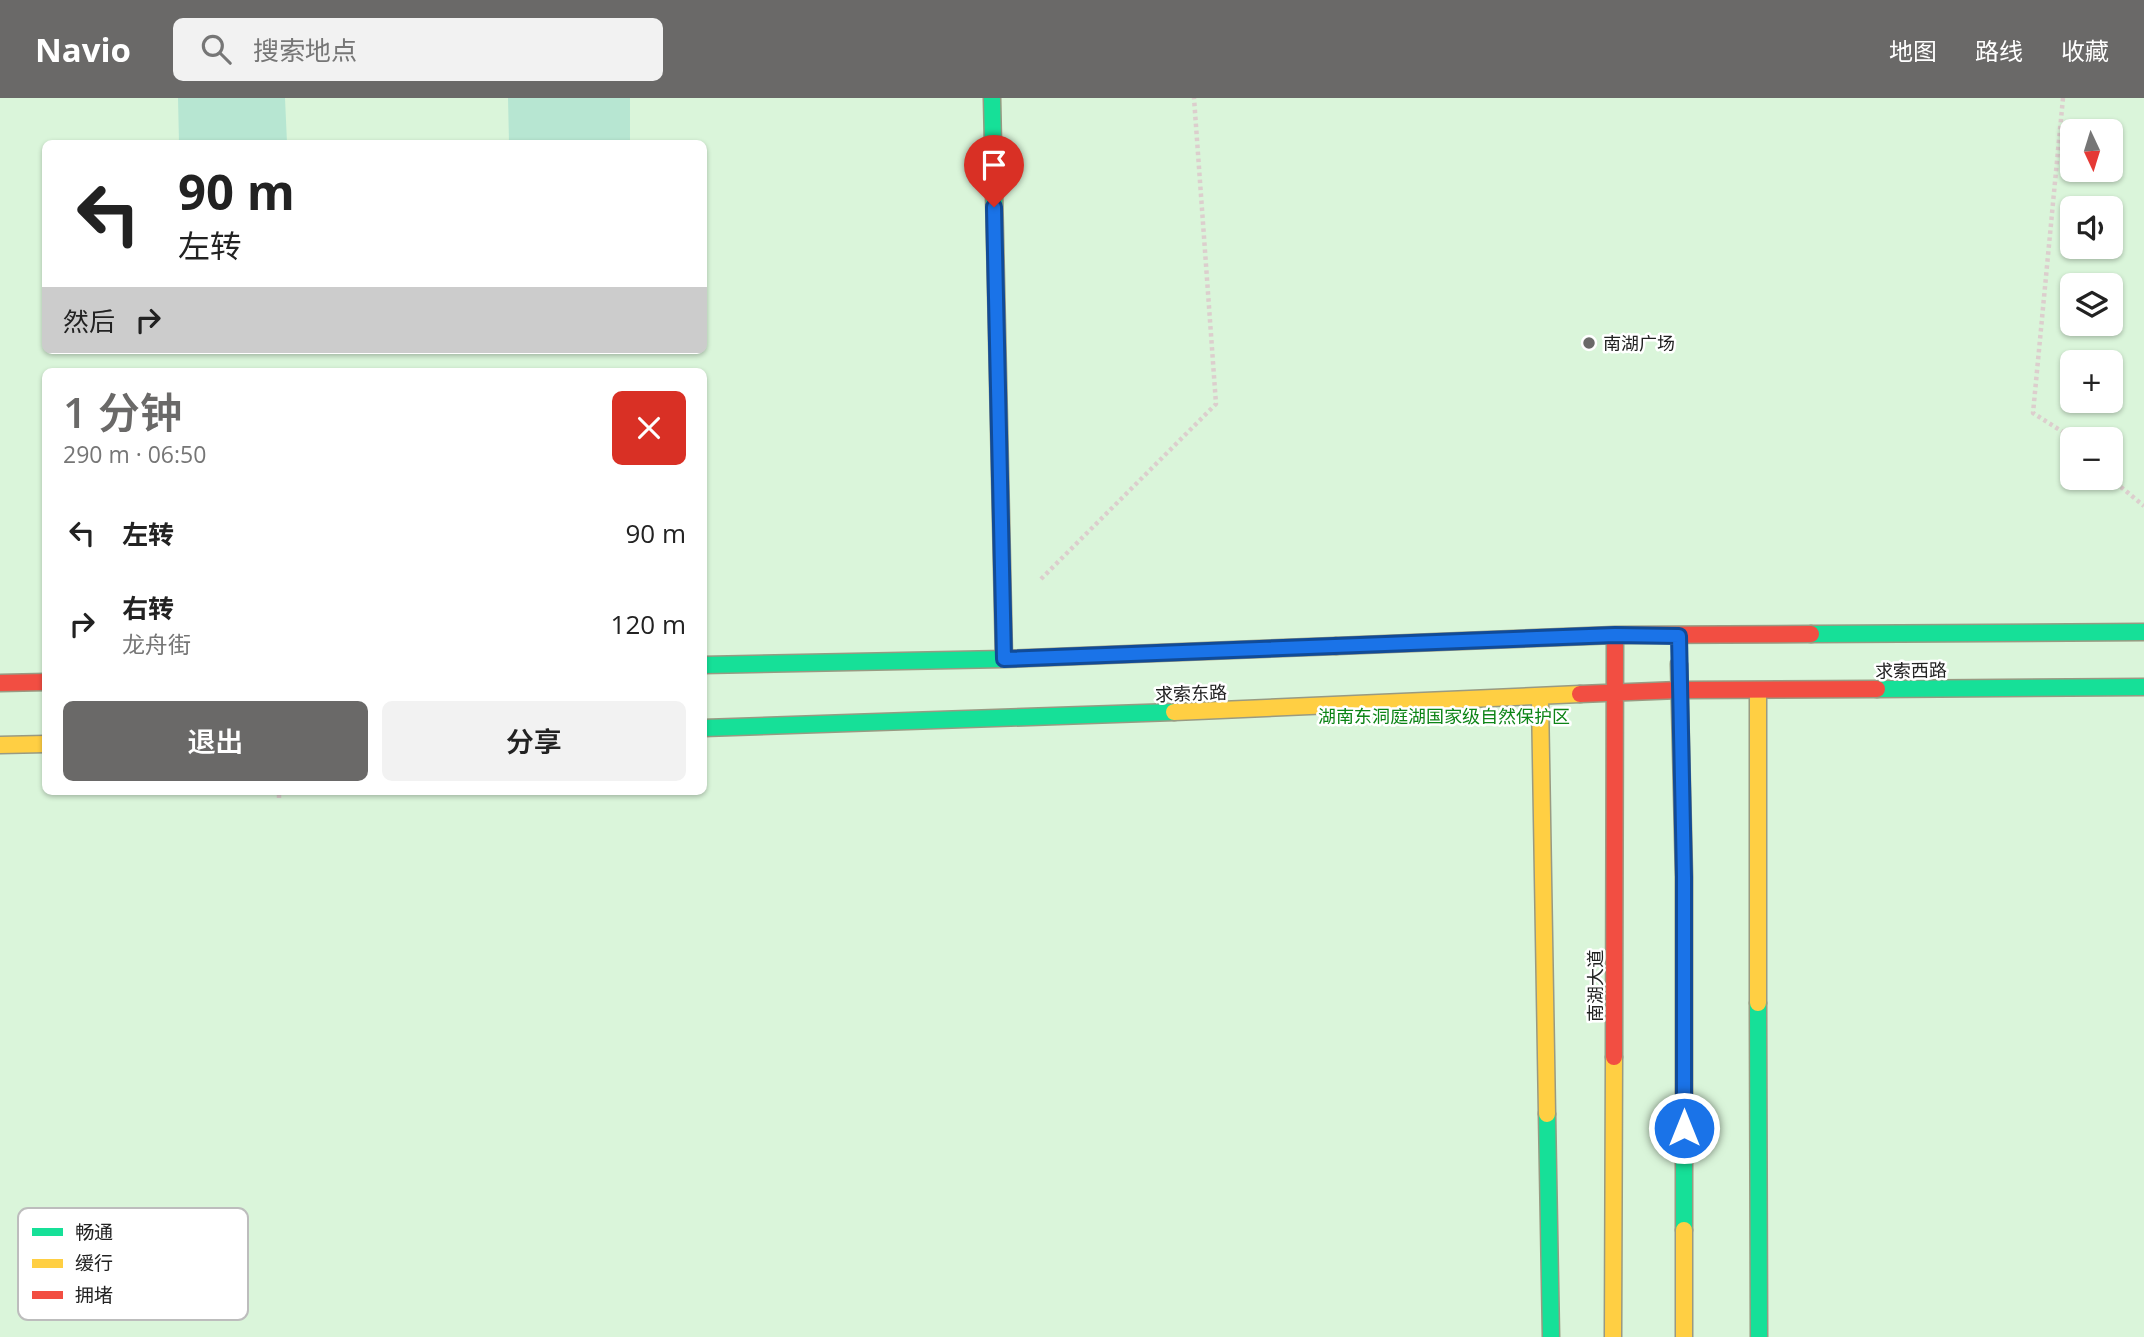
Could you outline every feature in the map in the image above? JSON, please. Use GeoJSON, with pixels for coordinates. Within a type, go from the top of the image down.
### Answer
{"type":"FeatureCollection","features":[{"type":"Feature","properties":{"kind":"main road"},"geometry":{"type":"LineString","coordinates":[[992,98],[1004,659]]}},
{"type":"Feature","properties":{"kind":"main road"},"geometry":{"type":"LineString","coordinates":[[707,664],[1004,659],[1615,635],[2144,632]]}},
{"type":"Feature","properties":{"kind":"main road","name":"南湖大道"},"geometry":{"type":"LineString","coordinates":[[1613,1337],[1615,635]]}},
{"type":"Feature","properties":{"kind":"main road"},"geometry":{"type":"LineString","coordinates":[[1679,636],[1684,877],[1684,1337]]}},
{"type":"Feature","properties":{"kind":"main road"},"geometry":{"type":"LineString","coordinates":[[0,683],[42,682]]}},
{"type":"Feature","properties":{"kind":"main road","name":"求索西路"},"geometry":{"type":"LineString","coordinates":[[1679,690],[2144,687]]}},
{"type":"Feature","properties":{"kind":"main road","name":"求索东路"},"geometry":{"type":"LineString","coordinates":[[707,728],[981,721],[1541,699],[1679,690]]}},
{"type":"Feature","properties":{"kind":"main road"},"geometry":{"type":"LineString","coordinates":[[1758,691],[1759,1337]]}},
{"type":"Feature","properties":{"kind":"main road"},"geometry":{"type":"LineString","coordinates":[[1541,699],[1551,1337]]}},
{"type":"Feature","properties":{"kind":"main road"},"geometry":{"type":"LineString","coordinates":[[0,745],[42,744]]}},
{"type":"Feature","properties":{"kind":"path"},"geometry":{"type":"LineString","coordinates":[[1003,616],[1216,404],[1194,98]]}},
{"type":"Feature","properties":{"kind":"path"},"geometry":{"type":"LineString","coordinates":[[2060,430],[2033,413],[2063,98]]}},
{"type":"Feature","properties":{"kind":"path"},"geometry":{"type":"LineString","coordinates":[[2123,489],[2144,506]]}},
{"type":"Feature","properties":{"kind":"green space","name":"湖南东洞庭湖国家级自然保护区"},"geometry":{"type":"Polygon","coordinates":[[[0,98],[2144,98],[2144,1337],[0,1337],[0,98]]]}},
{"type":"Feature","properties":{"kind":"green space"},"geometry":{"type":"Polygon","coordinates":[[[178,98],[285,98],[287,140],[179,140],[178,98]]]}},
{"type":"Feature","properties":{"kind":"green space"},"geometry":{"type":"Polygon","coordinates":[[[508,98],[630,98],[630,140],[509,140],[508,98]]]}},
{"type":"Feature","properties":{"kind":"traffic: fast"},"geometry":{"type":"LineString","coordinates":[[992,98],[1004,659]]}},
{"type":"Feature","properties":{"kind":"traffic: fast"},"geometry":{"type":"LineString","coordinates":[[1811,634],[2144,632]]}},
{"type":"Feature","properties":{"kind":"traffic: fast"},"geometry":{"type":"LineString","coordinates":[[707,665],[1004,659],[1336,646]]}},
{"type":"Feature","properties":{"kind":"traffic: fast"},"geometry":{"type":"LineString","coordinates":[[1679,664],[1684,877],[1684,1230]]}},
{"type":"Feature","properties":{"kind":"traffic: fast"},"geometry":{"type":"LineString","coordinates":[[1877,689],[2144,687]]}},
{"type":"Feature","properties":{"kind":"traffic: fast"},"geometry":{"type":"LineString","coordinates":[[707,728],[1174,712]]}},
{"type":"Feature","properties":{"kind":"traffic: fast"},"geometry":{"type":"LineString","coordinates":[[1758,1003],[1759,1337]]}},
{"type":"Feature","properties":{"kind":"traffic: fast"},"geometry":{"type":"LineString","coordinates":[[1547,1114],[1551,1337]]}},
{"type":"Feature","properties":{"kind":"traffic: slow"},"geometry":{"type":"LineString","coordinates":[[1758,691],[1758,1003]]}},
{"type":"Feature","properties":{"kind":"traffic: slow"},"geometry":{"type":"LineString","coordinates":[[1174,712],[1580,694]]}},
{"type":"Feature","properties":{"kind":"traffic: slow"},"geometry":{"type":"LineString","coordinates":[[1540,699],[1547,1114]]}},
{"type":"Feature","properties":{"kind":"traffic: slow"},"geometry":{"type":"LineString","coordinates":[[0,745],[42,744]]}},
{"type":"Feature","properties":{"kind":"traffic: slow"},"geometry":{"type":"LineString","coordinates":[[1613,1337],[1614,1057]]}},
{"type":"Feature","properties":{"kind":"traffic: slow"},"geometry":{"type":"LineString","coordinates":[[1684,1230],[1684,1337]]}},
{"type":"Feature","properties":{"kind":"traffic: jam"},"geometry":{"type":"LineString","coordinates":[[1336,646],[1615,635],[1811,634]]}},
{"type":"Feature","properties":{"kind":"traffic: jam"},"geometry":{"type":"LineString","coordinates":[[1614,1057],[1615,635]]}},
{"type":"Feature","properties":{"kind":"traffic: jam"},"geometry":{"type":"LineString","coordinates":[[0,683],[42,682]]}},
{"type":"Feature","properties":{"kind":"traffic: jam"},"geometry":{"type":"LineString","coordinates":[[1580,694],[1679,690],[1877,689]]}},
{"type":"Feature","properties":{"kind":"place","name":"南湖广场"},"geometry":{"type":"Point","coordinates":[1589,343]}},
{"type":"Feature","properties":{"kind":"route"},"geometry":{"type":"LineString","coordinates":[[994,207],[1004,659],[1615,635],[1679,636],[1684,877],[1684,1128]]}}]}
